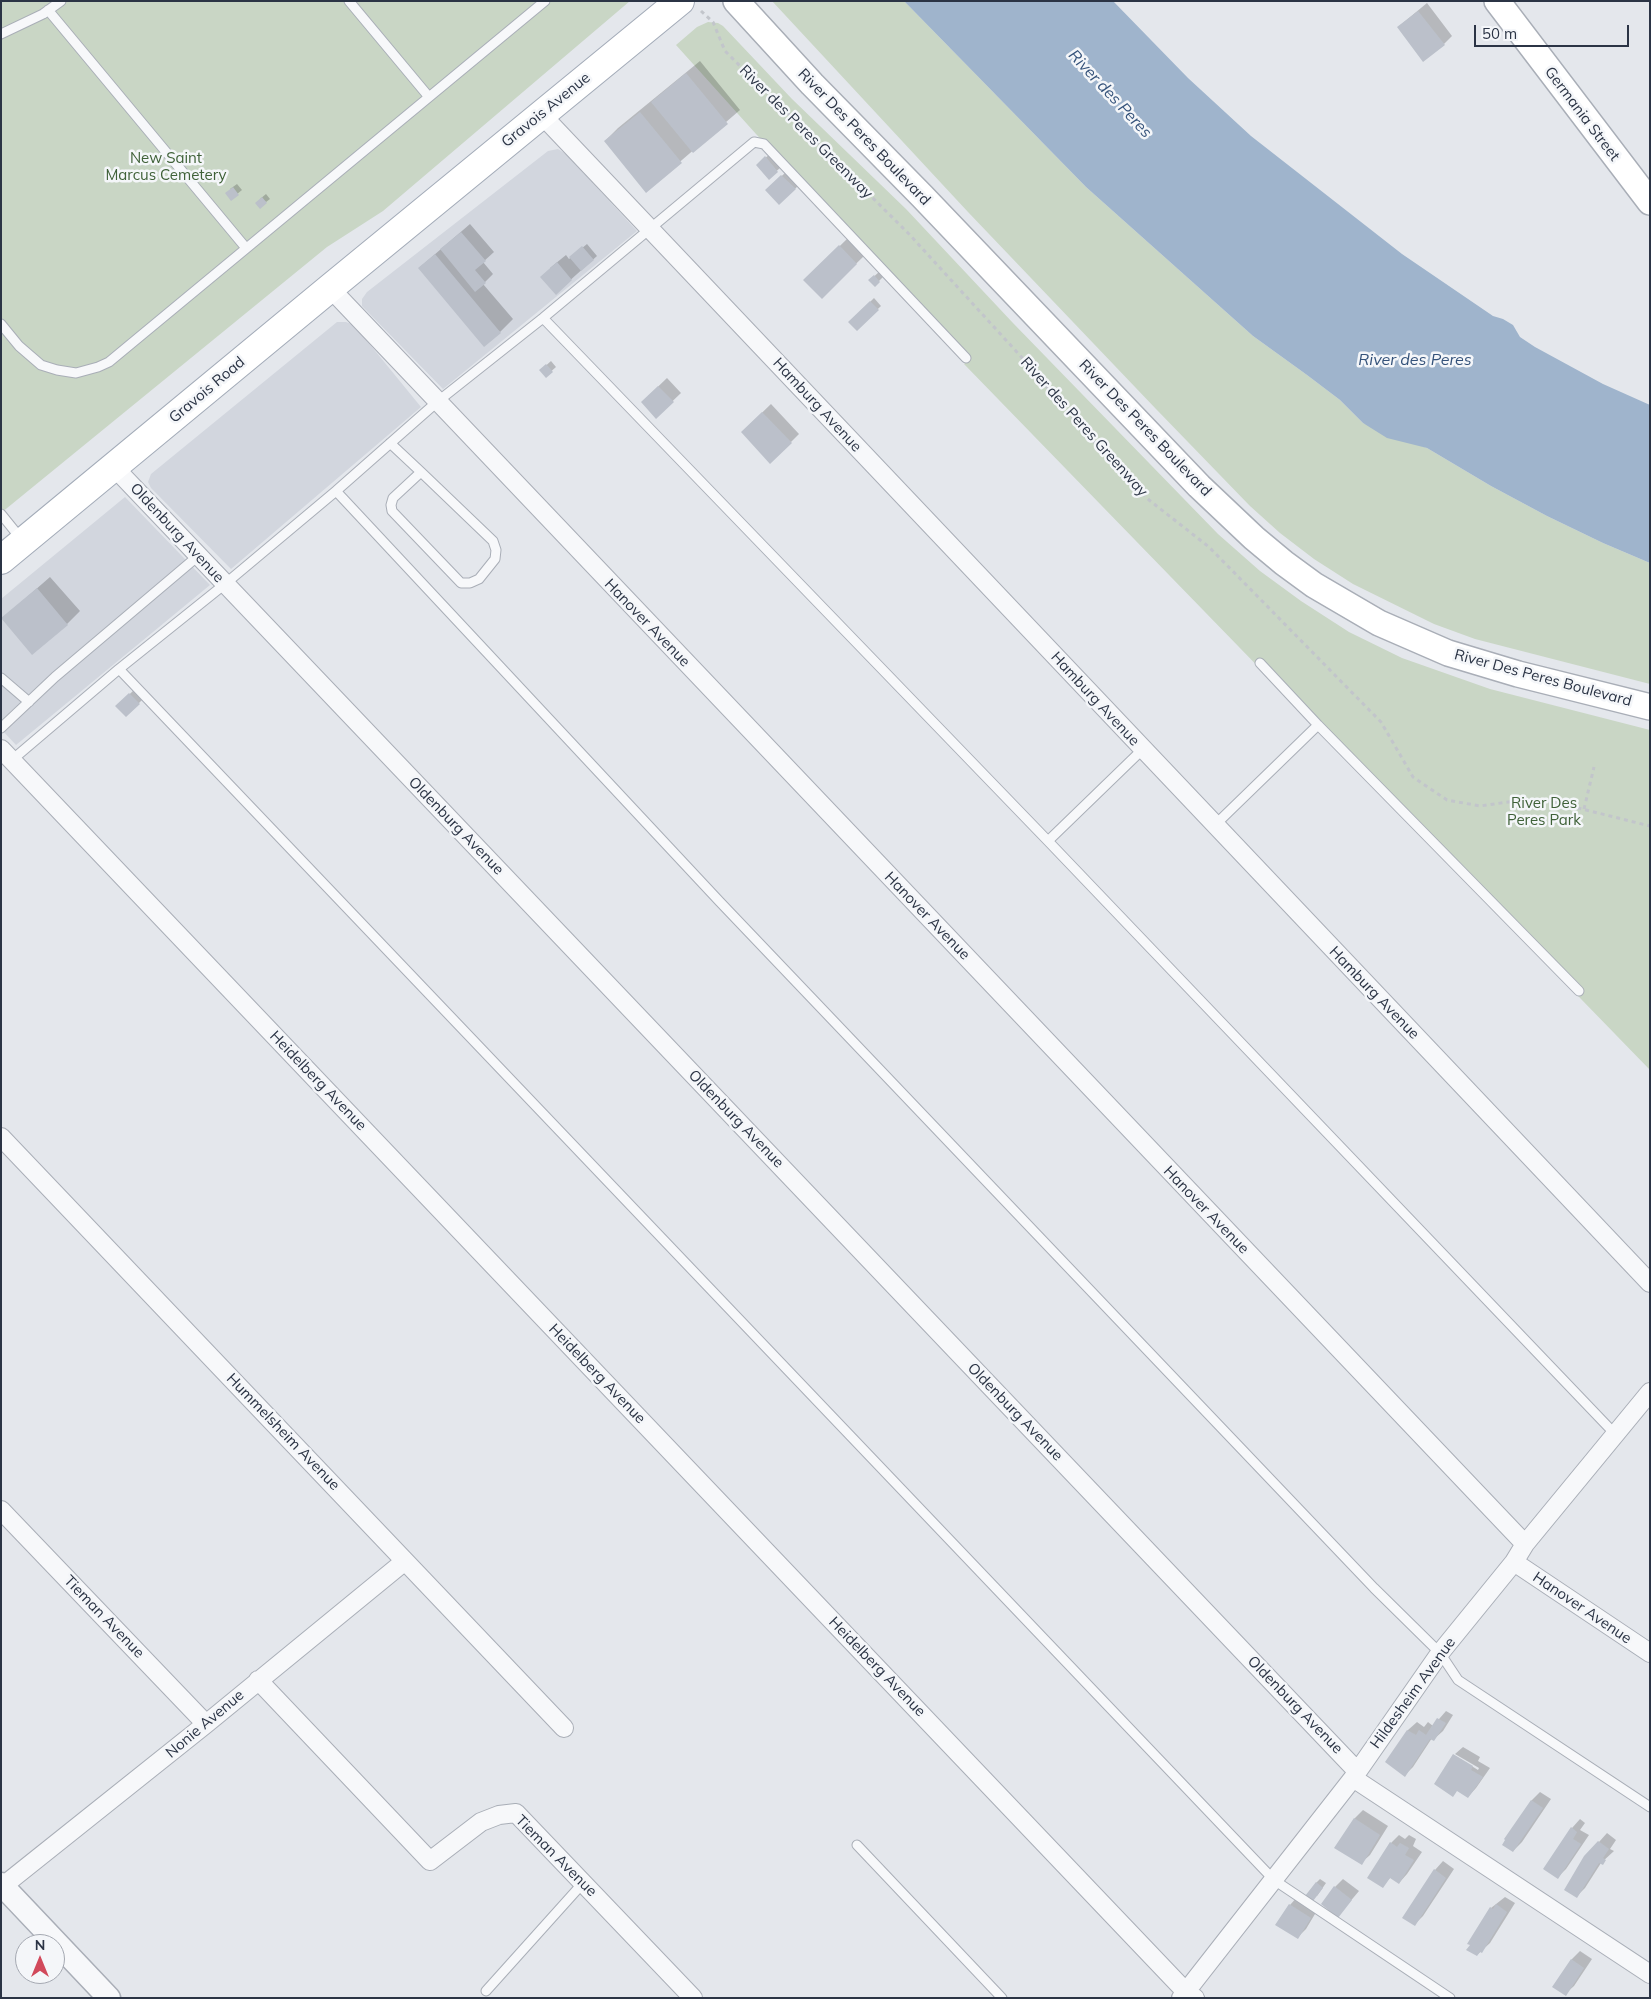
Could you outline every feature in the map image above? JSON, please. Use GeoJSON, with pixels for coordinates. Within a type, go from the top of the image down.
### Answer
{"type":"FeatureCollection","features":[{"type":"Feature","properties":{"kind":"main road","name":"Gravois Avenue"},"geometry":{"type":"LineString","coordinates":[[413,220],[680,1]]}},
{"type":"Feature","properties":{"kind":"main road","name":"River Des Peres Boulevard"},"geometry":{"type":"LineString","coordinates":[[736,1],[818,91],[922,196],[1199,486],[1254,538],[1284,562],[1314,585],[1347,606],[1379,623],[1439,649],[1518,674],[1650,707]]}},
{"type":"Feature","properties":{"kind":"main road","name":"Germania Street"},"geometry":{"type":"LineString","coordinates":[[1496,1],[1650,202]]}},
{"type":"Feature","properties":{"kind":"main road","name":"Gravois Road"},"geometry":{"type":"LineString","coordinates":[[1,560],[413,220]]}},
{"type":"Feature","properties":{"kind":"street","name":"Hamburg Avenue"},"geometry":{"type":"LineString","coordinates":[[541,114],[1650,1283]]}},
{"type":"Feature","properties":{"kind":"street","name":"Hanover Avenue"},"geometry":{"type":"LineString","coordinates":[[330,288],[1525,1544]]}},
{"type":"Feature","properties":{"kind":"street","name":"Oldenburg Avenue"},"geometry":{"type":"LineString","coordinates":[[114,467],[1355,1774],[1650,1974]]}},
{"type":"Feature","properties":{"kind":"street","name":"Heidelberg Avenue"},"geometry":{"type":"LineString","coordinates":[[6,757],[1187,1996]]}},
{"type":"Feature","properties":{"kind":"street","name":"Hummelsheim Avenue"},"geometry":{"type":"LineString","coordinates":[[1,1137],[564,1728]]}},
{"type":"Feature","properties":{"kind":"street","name":"Hildesheim Avenue"},"geometry":{"type":"LineString","coordinates":[[1187,1996],[1355,1774],[1440,1653],[1514,1562],[1525,1544],[1650,1392]]}},
{"type":"Feature","properties":{"kind":"street","name":"Tieman Avenue"},"geometry":{"type":"LineString","coordinates":[[1,1510],[206,1724]]}},
{"type":"Feature","properties":{"kind":"street","name":"Nonie Avenue"},"geometry":{"type":"LineString","coordinates":[[2,1885],[206,1724],[405,1561]]}},
{"type":"Feature","properties":{"kind":"street","name":"Hanover Avenue"},"geometry":{"type":"LineString","coordinates":[[1514,1562],[1650,1653]]}},
{"type":"Feature","properties":{"kind":"street","name":"Tieman Avenue"},"geometry":{"type":"LineString","coordinates":[[258,1680],[430,1861],[481,1822],[499,1815],[516,1813],[693,1998]]}},
{"type":"Feature","properties":{"kind":"street"},"geometry":{"type":"LineString","coordinates":[[2,1885],[109,1998]]}},
{"type":"Feature","properties":{"kind":"lane"},"geometry":{"type":"LineString","coordinates":[[1,34],[48,10],[61,1]]}},
{"type":"Feature","properties":{"kind":"lane"},"geometry":{"type":"LineString","coordinates":[[349,1],[429,97]]}},
{"type":"Feature","properties":{"kind":"lane"},"geometry":{"type":"LineString","coordinates":[[1,324],[19,346],[41,365],[76,373],[109,362],[545,1]]}},
{"type":"Feature","properties":{"kind":"lane"},"geometry":{"type":"LineString","coordinates":[[48,10],[246,248]]}},
{"type":"Feature","properties":{"kind":"lane"},"geometry":{"type":"LineString","coordinates":[[6,757],[225,584],[336,491],[437,402],[543,318],[754,142],[764,144],[966,358]]}},
{"type":"Feature","properties":{"kind":"lane"},"geometry":{"type":"LineString","coordinates":[[543,318],[1048,841],[1615,1434]]}},
{"type":"Feature","properties":{"kind":"lane"},"geometry":{"type":"LineString","coordinates":[[390,443],[421,472],[493,541],[496,550],[495,559],[479,579],[461,582],[392,512],[393,498],[421,472]]}},
{"type":"Feature","properties":{"kind":"lane"},"geometry":{"type":"LineString","coordinates":[[336,491],[727,909],[1367,1581],[1440,1653],[1458,1680],[1650,1807]]}},
{"type":"Feature","properties":{"kind":"lane"},"geometry":{"type":"LineString","coordinates":[[1,514],[23,542]]}},
{"type":"Feature","properties":{"kind":"lane"},"geometry":{"type":"LineString","coordinates":[[1,728],[55,677],[198,556]]}},
{"type":"Feature","properties":{"kind":"lane"},"geometry":{"type":"LineString","coordinates":[[1260,662],[1318,725],[1579,991]]}},
{"type":"Feature","properties":{"kind":"lane"},"geometry":{"type":"LineString","coordinates":[[119,669],[1274,1880],[1450,1998]]}},
{"type":"Feature","properties":{"kind":"lane"},"geometry":{"type":"LineString","coordinates":[[1,678],[29,702]]}},
{"type":"Feature","properties":{"kind":"lane"},"geometry":{"type":"LineString","coordinates":[[1215,825],[1318,725]]}},
{"type":"Feature","properties":{"kind":"lane"},"geometry":{"type":"LineString","coordinates":[[1048,841],[1143,749]]}},
{"type":"Feature","properties":{"kind":"lane"},"geometry":{"type":"LineString","coordinates":[[857,1845],[1002,1998]]}},
{"type":"Feature","properties":{"kind":"lane"},"geometry":{"type":"LineString","coordinates":[[486,1991],[584,1883]]}},
{"type":"Feature","properties":{"kind":"path","name":"River des Peres Greenway"},"geometry":{"type":"LineString","coordinates":[[713,22],[725,51],[909,234],[1026,362],[1081,428],[1149,500],[1209,547],[1381,722],[1413,777],[1447,800],[1480,806],[1522,800],[1550,801],[1650,826]]}},
{"type":"Feature","properties":{"kind":"path"},"geometry":{"type":"LineString","coordinates":[[1584,809],[1594,767]]}},
{"type":"Feature","properties":{"kind":"shaded area"},"geometry":{"type":"Polygon","coordinates":[[[558,149],[566,154],[637,231],[443,389],[362,306],[362,299],[367,292],[548,151],[558,149]]]}},
{"type":"Feature","properties":{"kind":"shaded area"},"geometry":{"type":"Polygon","coordinates":[[[337,322],[346,322],[354,325],[421,407],[231,569],[151,488],[148,482],[151,474],[337,322]]]}},
{"type":"Feature","properties":{"kind":"shaded area"},"geometry":{"type":"Polygon","coordinates":[[[125,497],[210,585],[16,745],[1,729],[1,599],[125,497]]]}},
{"type":"Feature","properties":{"kind":"green space","name":"New Saint Marcus Cemetery"},"geometry":{"type":"Polygon","coordinates":[[[1,1],[630,1],[383,211],[327,247],[1,513],[1,1]]]}},
{"type":"Feature","properties":{"kind":"green space"},"geometry":{"type":"Polygon","coordinates":[[[772,1],[904,1],[1086,187],[1253,336],[1340,400],[1363,423],[1427,448],[1491,486],[1547,516],[1650,563],[1650,684],[1475,639],[1434,624],[1353,584],[1314,559],[1280,533],[1250,506],[1156,409],[968,212],[772,1]]]}},
{"type":"Feature","properties":{"kind":"green space","name":"River Des Peres Park"},"geometry":{"type":"Polygon","coordinates":[[[708,22],[718,23],[723,26],[792,99],[906,209],[1013,323],[1218,534],[1260,571],[1301,601],[1349,632],[1402,658],[1490,689],[1650,730],[1650,1070],[964,364],[971,357],[756,134],[676,45],[697,27],[708,22]]]}},
{"type":"Feature","properties":{"kind":"water","name":"River des Peres"},"geometry":{"type":"Polygon","coordinates":[[[904,1],[1113,1],[1188,78],[1251,136],[1402,254],[1493,316],[1513,325],[1520,337],[1535,347],[1603,384],[1650,405],[1650,563],[1547,516],[1491,486],[1427,448],[1387,438],[1363,423],[1340,400],[1253,336],[1086,187],[904,1]]]}},
{"type":"Feature","properties":{"kind":"building"},"geometry":{"type":"Polygon","coordinates":[[[1418,11],[1445,45],[1423,62],[1397,27],[1418,11]]]}},
{"type":"Feature","properties":{"kind":"building"},"geometry":{"type":"Polygon","coordinates":[[[686,73],[728,124],[693,153],[651,102],[686,73]]]}},
{"type":"Feature","properties":{"kind":"building"},"geometry":{"type":"Polygon","coordinates":[[[640,112],[682,163],[646,193],[604,141],[640,112]]]}},
{"type":"Feature","properties":{"kind":"building"},"geometry":{"type":"Polygon","coordinates":[[[765,156],[778,172],[769,180],[756,165],[765,156]]]}},
{"type":"Feature","properties":{"kind":"building"},"geometry":{"type":"Polygon","coordinates":[[[781,175],[796,189],[779,205],[765,190],[781,175]]]}},
{"type":"Feature","properties":{"kind":"building"},"geometry":{"type":"Polygon","coordinates":[[[233,187],[239,195],[231,201],[225,193],[233,187]]]}},
{"type":"Feature","properties":{"kind":"building"},"geometry":{"type":"Polygon","coordinates":[[[262,197],[267,203],[260,209],[255,203],[262,197]]]}},
{"type":"Feature","properties":{"kind":"building"},"geometry":{"type":"Polygon","coordinates":[[[461,232],[486,261],[475,270],[486,283],[475,292],[440,249],[461,232]]]}},
{"type":"Feature","properties":{"kind":"building"},"geometry":{"type":"Polygon","coordinates":[[[839,245],[857,264],[822,299],[803,280],[839,245]]]}},
{"type":"Feature","properties":{"kind":"building"},"geometry":{"type":"Polygon","coordinates":[[[582,246],[594,260],[581,271],[569,257],[582,246]]]}},
{"type":"Feature","properties":{"kind":"building"},"geometry":{"type":"Polygon","coordinates":[[[435,254],[501,333],[484,347],[418,268],[435,254]]]}},
{"type":"Feature","properties":{"kind":"building"},"geometry":{"type":"Polygon","coordinates":[[[557,262],[572,280],[556,295],[540,277],[557,262]]]}},
{"type":"Feature","properties":{"kind":"building"},"geometry":{"type":"Polygon","coordinates":[[[874,275],[880,282],[875,287],[868,280],[874,275]]]}},
{"type":"Feature","properties":{"kind":"building"},"geometry":{"type":"Polygon","coordinates":[[[870,301],[879,310],[857,331],[848,322],[870,301]]]}},
{"type":"Feature","properties":{"kind":"building"},"geometry":{"type":"Polygon","coordinates":[[[546,364],[553,372],[546,378],[539,370],[546,364]]]}},
{"type":"Feature","properties":{"kind":"building"},"geometry":{"type":"Polygon","coordinates":[[[658,386],[674,402],[656,419],[641,402],[658,386]]]}},
{"type":"Feature","properties":{"kind":"building"},"geometry":{"type":"Polygon","coordinates":[[[762,412],[792,443],[770,464],[741,432],[762,412]]]}},
{"type":"Feature","properties":{"kind":"building"},"geometry":{"type":"Polygon","coordinates":[[[37,588],[68,625],[32,655],[1,618],[37,588]]]}},
{"type":"Feature","properties":{"kind":"building"},"geometry":{"type":"Polygon","coordinates":[[[129,693],[140,704],[126,717],[115,706],[129,693]]]}},
{"type":"Feature","properties":{"kind":"building"},"geometry":{"type":"Polygon","coordinates":[[[1437,1718],[1446,1723],[1434,1741],[1430,1739],[1405,1777],[1385,1762],[1407,1730],[1416,1735],[1419,1730],[1426,1735],[1437,1718]]]}},
{"type":"Feature","properties":{"kind":"building"},"geometry":{"type":"Polygon","coordinates":[[[1453,1754],[1473,1766],[1471,1770],[1483,1777],[1468,1798],[1457,1791],[1453,1797],[1434,1784],[1453,1754]]]}},
{"type":"Feature","properties":{"kind":"building"},"geometry":{"type":"Polygon","coordinates":[[[1531,1800],[1543,1808],[1513,1852],[1502,1845],[1504,1839],[1531,1800]]]}},
{"type":"Feature","properties":{"kind":"building"},"geometry":{"type":"Polygon","coordinates":[[[1354,1818],[1380,1835],[1362,1865],[1334,1848],[1354,1818]]]}},
{"type":"Feature","properties":{"kind":"building"},"geometry":{"type":"Polygon","coordinates":[[[1571,1827],[1577,1832],[1573,1839],[1581,1844],[1558,1879],[1543,1869],[1571,1827]]]}},
{"type":"Feature","properties":{"kind":"building"},"geometry":{"type":"Polygon","coordinates":[[[1598,1841],[1609,1849],[1603,1858],[1606,1860],[1603,1865],[1599,1863],[1577,1898],[1564,1890],[1584,1856],[1598,1841]]]}},
{"type":"Feature","properties":{"kind":"building"},"geometry":{"type":"Polygon","coordinates":[[[1390,1842],[1397,1847],[1400,1843],[1409,1848],[1405,1855],[1414,1860],[1399,1884],[1390,1878],[1383,1888],[1367,1878],[1390,1842]]]}},
{"type":"Feature","properties":{"kind":"building"},"geometry":{"type":"Polygon","coordinates":[[[1434,1869],[1446,1878],[1415,1926],[1402,1918],[1434,1869]]]}},
{"type":"Feature","properties":{"kind":"building"},"geometry":{"type":"Polygon","coordinates":[[[1316,1882],[1323,1888],[1313,1901],[1305,1896],[1316,1882]]]}},
{"type":"Feature","properties":{"kind":"building"},"geometry":{"type":"Polygon","coordinates":[[[1334,1886],[1352,1900],[1338,1918],[1321,1904],[1334,1886]]]}},
{"type":"Feature","properties":{"kind":"building"},"geometry":{"type":"Polygon","coordinates":[[[1289,1904],[1311,1918],[1298,1939],[1275,1925],[1289,1904]]]}},
{"type":"Feature","properties":{"kind":"building"},"geometry":{"type":"Polygon","coordinates":[[[1496,1904],[1507,1912],[1482,1953],[1480,1952],[1477,1956],[1466,1950],[1470,1945],[1467,1944],[1490,1907],[1493,1909],[1496,1904]]]}},
{"type":"Feature","properties":{"kind":"building"},"geometry":{"type":"Polygon","coordinates":[[[1571,1959],[1584,1968],[1566,1996],[1552,1987],[1571,1959]]]}}]}
